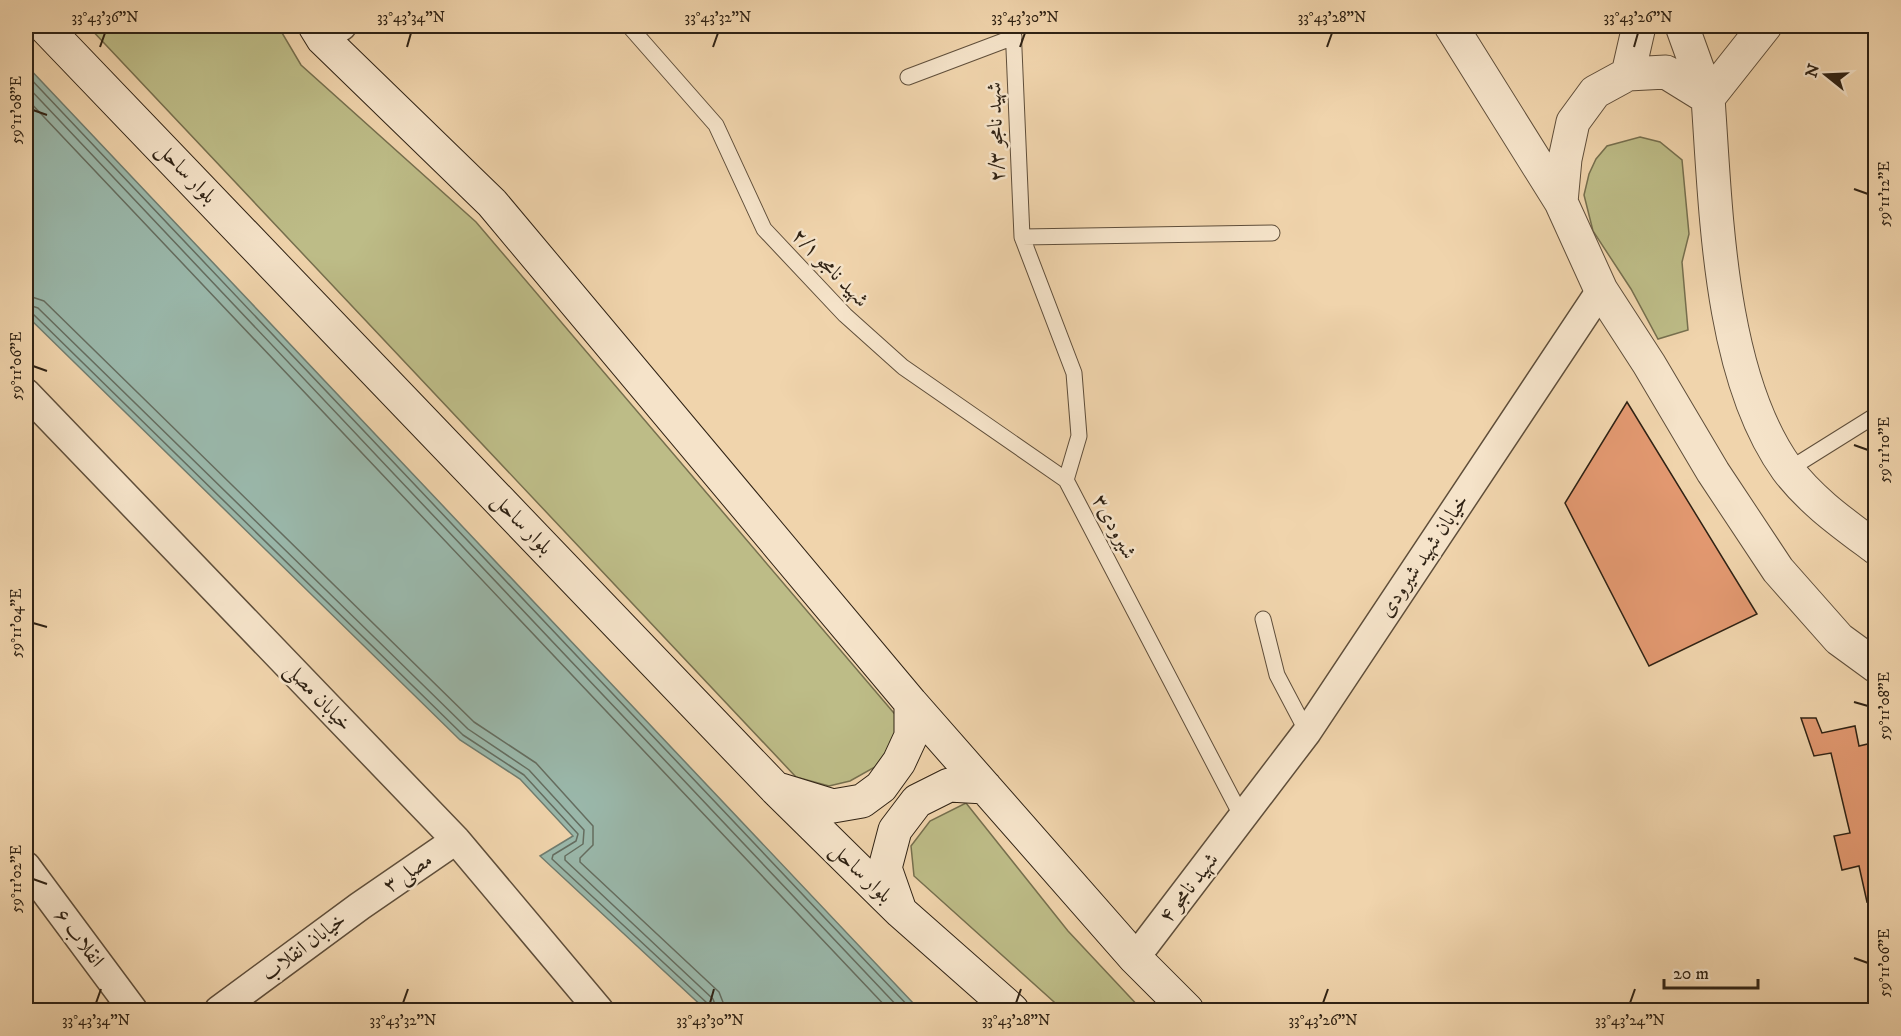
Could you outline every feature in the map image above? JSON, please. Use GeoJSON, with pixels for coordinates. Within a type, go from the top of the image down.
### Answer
{"type":"FeatureCollection","features":[{"type":"Feature","properties":{"kind":"main road","name":"بلوار ساحل"},"geometry":{"type":"LineString","coordinates":[[44,26],[777,789],[901,912],[1011,1011]]}},
{"type":"Feature","properties":{"kind":"main road"},"geometry":{"type":"LineString","coordinates":[[1451,26],[1561,202],[1601,290],[1649,364],[1713,472],[1778,570],[1839,639],[1875,666]]}},
{"type":"Feature","properties":{"kind":"main road"},"geometry":{"type":"LineString","coordinates":[[1628,74],[1639,26]]}},
{"type":"Feature","properties":{"kind":"main road"},"geometry":{"type":"LineString","coordinates":[[1682,26],[1708,98],[1716,209],[1729,318],[1760,425],[1788,470],[1823,508],[1875,548]]}},
{"type":"Feature","properties":{"kind":"main road"},"geometry":{"type":"LineString","coordinates":[[1708,98],[1765,26]]}},
{"type":"Feature","properties":{"kind":"main road"},"geometry":{"type":"LineString","coordinates":[[327,30],[492,202],[911,703],[1135,958],[1187,1011]]}},
{"type":"Feature","properties":{"kind":"main road"},"geometry":{"type":"LineString","coordinates":[[1561,202],[1565,159],[1573,122],[1595,92],[1628,74],[1666,72],[1708,98]]}},
{"type":"Feature","properties":{"kind":"main road"},"geometry":{"type":"LineString","coordinates":[[777,789],[833,806],[862,801],[881,787],[899,762],[910,736],[911,703]]}},
{"type":"Feature","properties":{"kind":"main road"},"geometry":{"type":"LineString","coordinates":[[901,912],[885,868],[895,830],[917,801],[950,785],[985,786]]}},
{"type":"Feature","properties":{"kind":"street","name":"خیابان شهید شیرودی"},"geometry":{"type":"LineString","coordinates":[[1243,819],[1307,732],[1601,290]]}},
{"type":"Feature","properties":{"kind":"street","name":"خیابان مصلی"},"geometry":{"type":"LineString","coordinates":[[30,404],[456,840],[599,1011]]}},
{"type":"Feature","properties":{"kind":"street","name":"شهید نامجو ۴"},"geometry":{"type":"LineString","coordinates":[[1135,958],[1243,819]]}},
{"type":"Feature","properties":{"kind":"street","name":"مصلی ۳"},"geometry":{"type":"LineString","coordinates":[[360,906],[456,840]]}},
{"type":"Feature","properties":{"kind":"street","name":"انقلاب ۶"},"geometry":{"type":"LineString","coordinates":[[26,866],[133,1011]]}},
{"type":"Feature","properties":{"kind":"street","name":"خیابان انقلاب"},"geometry":{"type":"LineString","coordinates":[[219,1011],[360,906]]}},
{"type":"Feature","properties":{"kind":"lane","name":"شهید نامجو ۲/۱"},"geometry":{"type":"LineString","coordinates":[[629,26],[716,125],[764,229],[845,315],[903,366],[1066,480]]}},
{"type":"Feature","properties":{"kind":"lane"},"geometry":{"type":"LineString","coordinates":[[908,78],[1013,31]]}},
{"type":"Feature","properties":{"kind":"lane","name":"شهید نامجو ۲/۳"},"geometry":{"type":"LineString","coordinates":[[1013,31],[1022,237]]}},
{"type":"Feature","properties":{"kind":"lane"},"geometry":{"type":"LineString","coordinates":[[1022,237],[1272,233]]}},
{"type":"Feature","properties":{"kind":"lane","name":"شیرودی۳"},"geometry":{"type":"LineString","coordinates":[[1022,237],[1074,373],[1079,436],[1066,480],[1243,819]]}},
{"type":"Feature","properties":{"kind":"lane"},"geometry":{"type":"LineString","coordinates":[[1788,470],[1875,415]]}},
{"type":"Feature","properties":{"kind":"lane"},"geometry":{"type":"LineString","coordinates":[[1263,619],[1277,675],[1307,732]]}},
{"type":"Feature","properties":{"kind":"shaded area"},"geometry":{"type":"Polygon","coordinates":[[[88,26],[278,26],[301,65],[476,222],[899,719],[893,743],[875,767],[850,781],[829,786],[796,777],[88,26]]]}},
{"type":"Feature","properties":{"kind":"shaded area"},"geometry":{"type":"Polygon","coordinates":[[[1640,137],[1660,142],[1682,160],[1689,234],[1682,262],[1688,330],[1658,339],[1631,289],[1593,231],[1584,195],[1589,174],[1596,159],[1607,146],[1640,137]]]}},
{"type":"Feature","properties":{"kind":"shaded area"},"geometry":{"type":"Polygon","coordinates":[[[966,803],[1068,931],[1142,1010],[1063,1010],[914,876],[911,846],[930,821],[966,803]]]}},
{"type":"Feature","properties":{"kind":"water"},"geometry":{"type":"Polygon","coordinates":[[[26,65],[921,1010],[706,1010],[540,856],[573,836],[520,779],[460,740],[26,315],[26,65]]]}},
{"type":"Feature","properties":{"kind":"building"},"geometry":{"type":"Polygon","coordinates":[[[1627,402],[1757,614],[1649,666],[1565,503],[1627,402]]]}},
{"type":"Feature","properties":{"kind":"building"},"geometry":{"type":"Polygon","coordinates":[[[1801,718],[1816,718],[1822,733],[1855,726],[1859,746],[1876,742],[1876,900],[1867,902],[1859,866],[1842,870],[1834,836],[1850,833],[1831,753],[1814,756],[1801,718]]]}}]}
